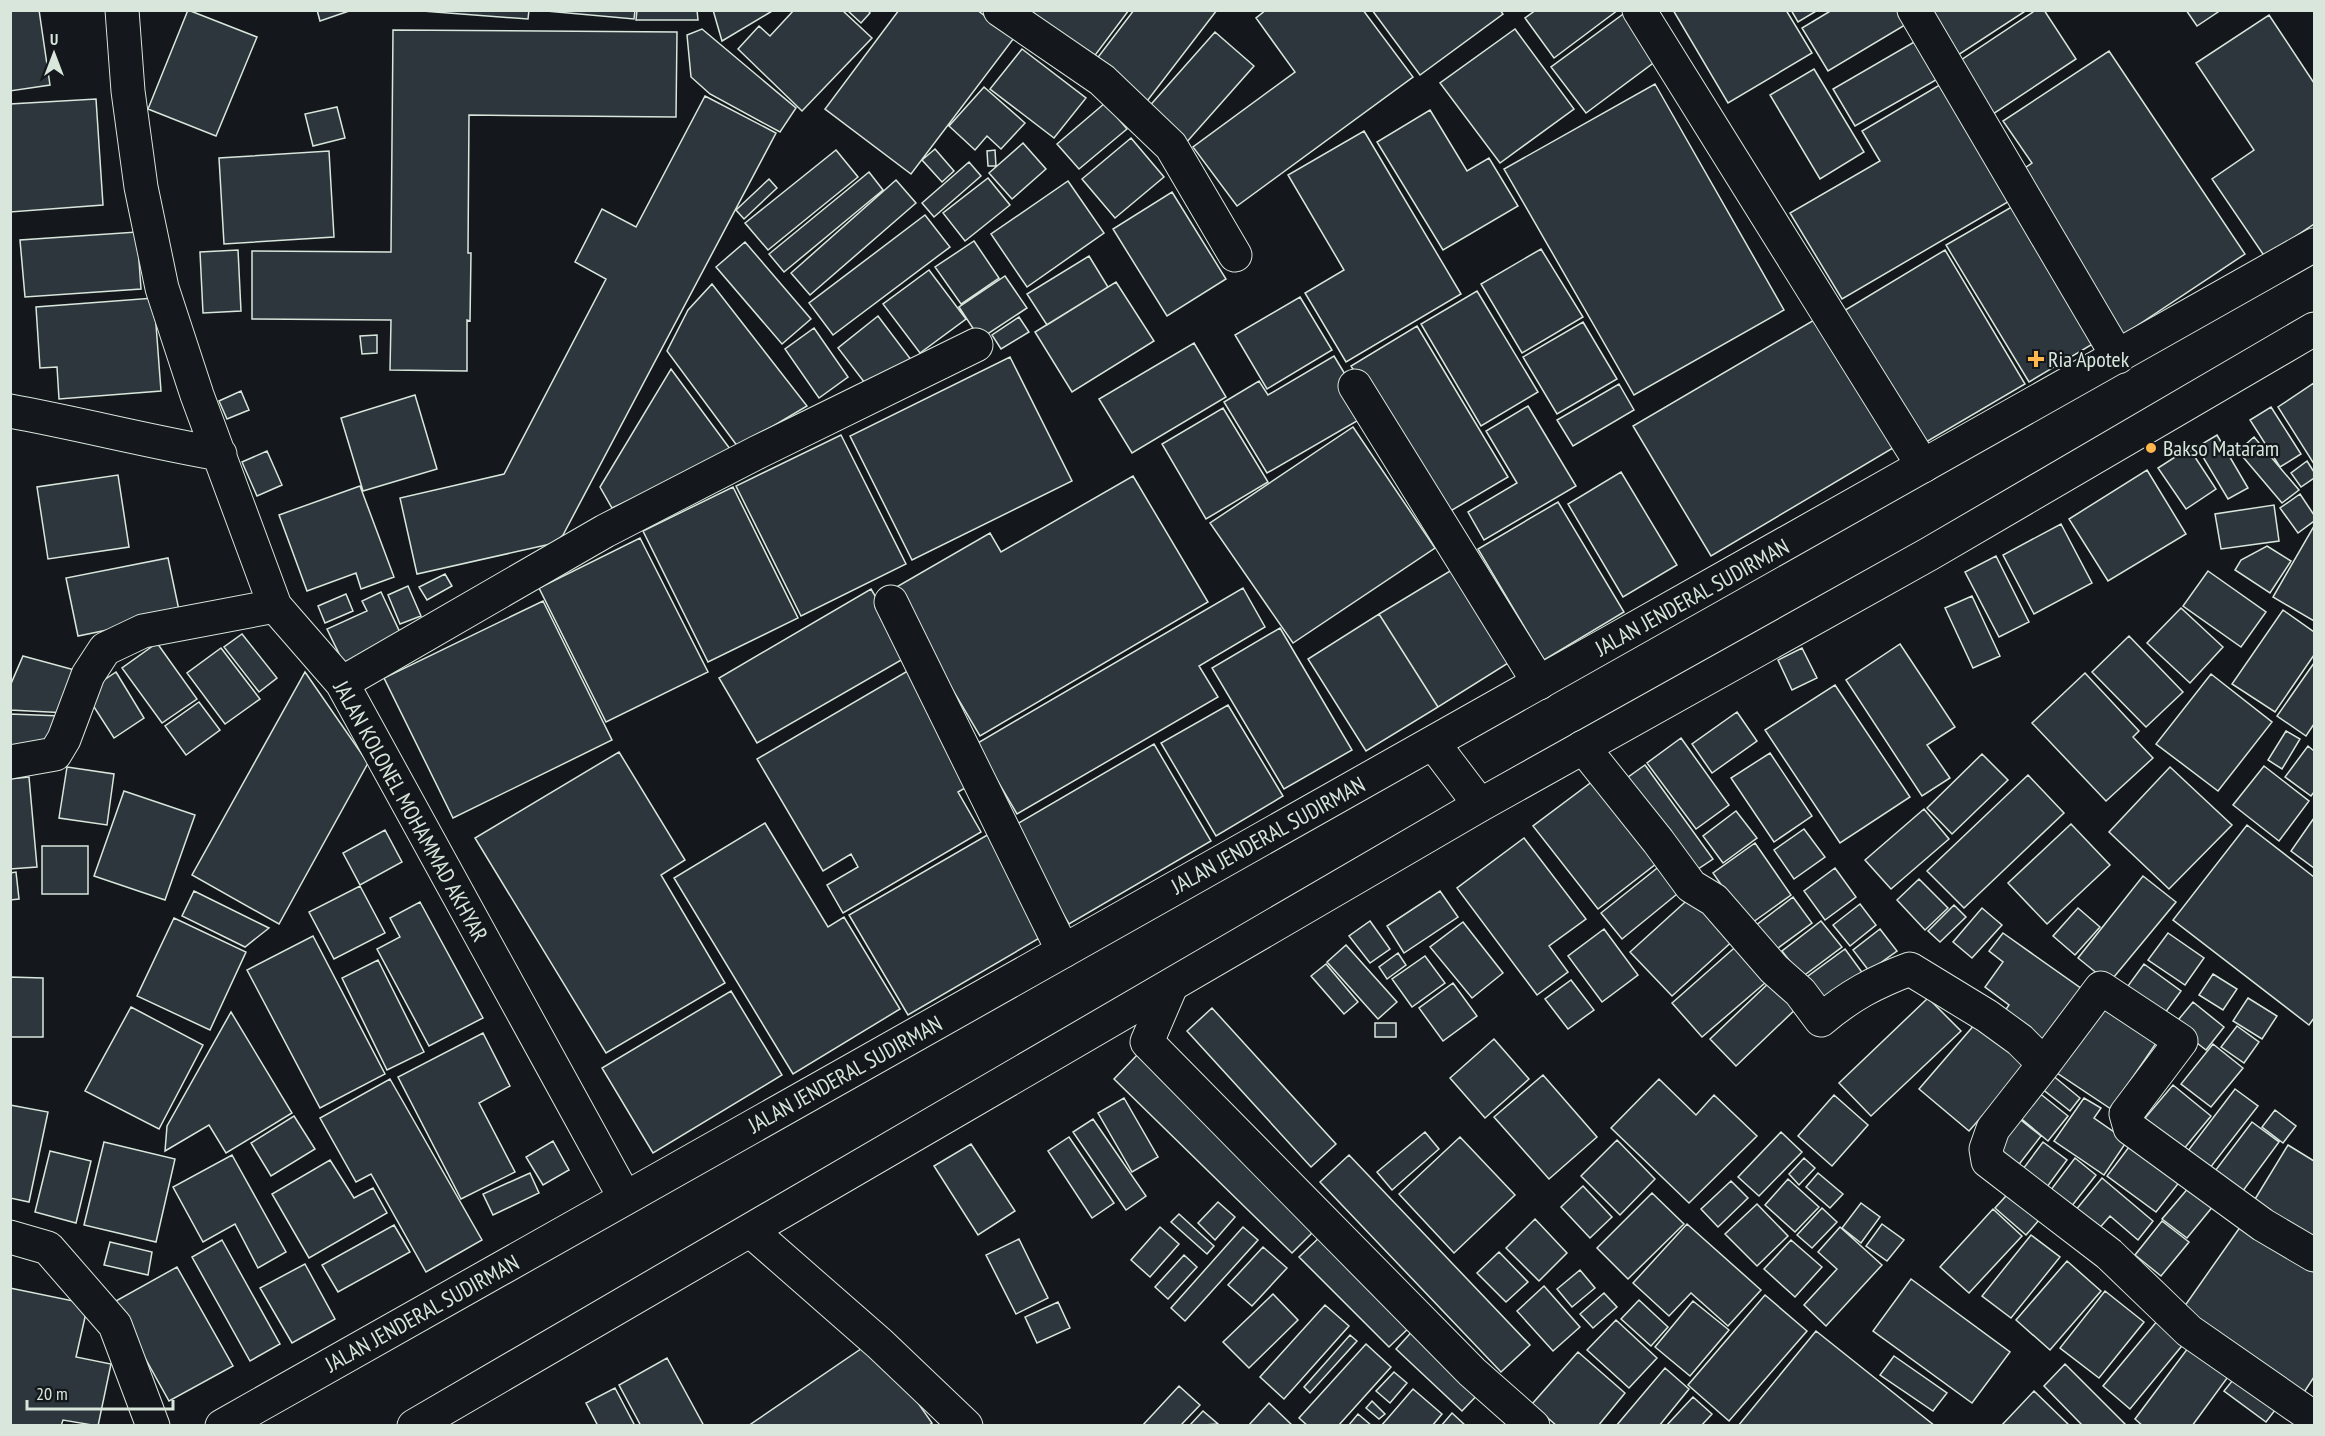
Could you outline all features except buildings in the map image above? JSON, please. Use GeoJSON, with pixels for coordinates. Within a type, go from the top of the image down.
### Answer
{"type":"FeatureCollection","features":[{"type":"Feature","properties":{"kind":"street","name":"JALAN KOLONEL MOHAMMAD AKHYAR"},"geometry":{"type":"LineString","coordinates":[[122,10],[128,91],[141,187],[162,288],[197,395],[275,606],[342,683],[625,1198]]}},
{"type":"Feature","properties":{"kind":"street"},"geometry":{"type":"LineString","coordinates":[[1000,10],[1102,80],[1171,146],[1234,255]]}},
{"type":"Feature","properties":{"kind":"street"},"geometry":{"type":"LineString","coordinates":[[1639,10],[1923,466]]}},
{"type":"Feature","properties":{"kind":"street"},"geometry":{"type":"LineString","coordinates":[[1914,10],[2118,357]]}},
{"type":"Feature","properties":{"kind":"street","name":"JALAN JENDERAL SUDIRMAN"},"geometry":{"type":"LineString","coordinates":[[222,1425],[2314,245]]}},
{"type":"Feature","properties":{"kind":"street"},"geometry":{"type":"LineString","coordinates":[[414,1425],[1480,805],[1929,554],[2314,329]]}},
{"type":"Feature","properties":{"kind":"street"},"geometry":{"type":"LineString","coordinates":[[342,683],[605,531],[758,452],[976,345]]}},
{"type":"Feature","properties":{"kind":"street"},"geometry":{"type":"LineString","coordinates":[[1355,386],[1539,683]]}},
{"type":"Feature","properties":{"kind":"street"},"geometry":{"type":"LineString","coordinates":[[10,411],[70,422],[155,443],[220,454]]}},
{"type":"Feature","properties":{"kind":"street"},"geometry":{"type":"LineString","coordinates":[[891,602],[1063,951]]}},
{"type":"Feature","properties":{"kind":"street"},"geometry":{"type":"LineString","coordinates":[[10,762],[55,754],[64,739],[88,675],[105,649],[143,631],[275,606]]}},
{"type":"Feature","properties":{"kind":"street"},"geometry":{"type":"LineString","coordinates":[[1433,742],[1480,805]]}},
{"type":"Feature","properties":{"kind":"street"},"geometry":{"type":"LineString","coordinates":[[1582,747],[1658,841],[1691,886],[1714,900],[1774,969],[1800,992],[1821,1020],[1852,995],[1878,981],[1910,969],[1987,1016],[2020,1040],[2044,1064]]}},
{"type":"Feature","properties":{"kind":"street"},"geometry":{"type":"LineString","coordinates":[[1171,986],[1147,1042],[1472,1372],[1533,1425]]}},
{"type":"Feature","properties":{"kind":"street"},"geometry":{"type":"LineString","coordinates":[[2314,1256],[2263,1225],[2130,1128],[2126,1114],[2181,1041],[2101,988],[2071,1024],[2044,1064],[1993,1129],[1986,1149],[1988,1161],[2109,1254],[2189,1330],[2314,1418]]}},
{"type":"Feature","properties":{"kind":"street"},"geometry":{"type":"LineString","coordinates":[[750,1231],[880,1344],[966,1425]]}},
{"type":"Feature","properties":{"kind":"street"},"geometry":{"type":"LineString","coordinates":[[10,1237],[48,1248],[115,1325],[153,1425]]}},
{"type":"Feature","properties":{"kind":"place","name":"Ria Apotek"},"geometry":{"type":"Point","coordinates":[2036,359]}},
{"type":"Feature","properties":{"kind":"place","name":"Bakso Mataram"},"geometry":{"type":"Point","coordinates":[2151,448]}}]}
